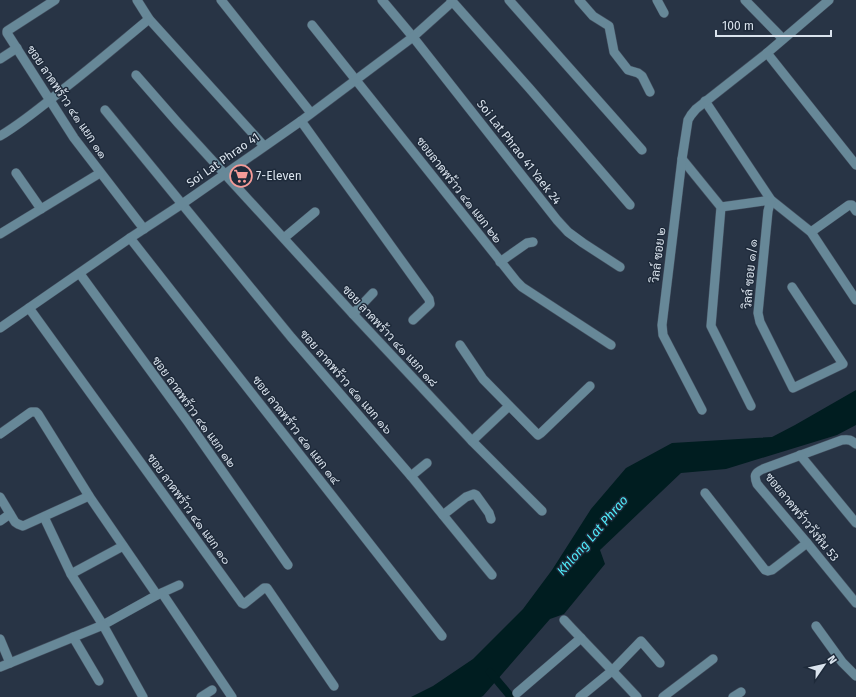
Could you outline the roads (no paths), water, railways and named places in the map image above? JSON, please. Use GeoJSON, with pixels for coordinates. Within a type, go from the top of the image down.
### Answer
{"type":"FeatureCollection","features":[{"type":"Feature","properties":{"kind":"street","name":"ซอย ลาดพร้าว ๔๑ แยก ๑๑"},"geometry":{"type":"LineString","coordinates":[[55,0],[8,32],[9,36],[74,138],[144,229]]}},
{"type":"Feature","properties":{"kind":"street"},"geometry":{"type":"LineString","coordinates":[[137,0],[149,19],[264,146]]}},
{"type":"Feature","properties":{"kind":"street"},"geometry":{"type":"LineString","coordinates":[[221,0],[311,113]]}},
{"type":"Feature","properties":{"kind":"street","name":"Soi Lat Phrao 41 Yaek 24"},"geometry":{"type":"LineString","coordinates":[[382,0],[413,36],[557,220],[568,232],[620,267]]}},
{"type":"Feature","properties":{"kind":"street"},"geometry":{"type":"LineString","coordinates":[[509,0],[642,150]]}},
{"type":"Feature","properties":{"kind":"street"},"geometry":{"type":"LineString","coordinates":[[579,0],[593,16],[609,26],[614,52],[628,70],[642,76],[650,92]]}},
{"type":"Feature","properties":{"kind":"street"},"geometry":{"type":"LineString","coordinates":[[657,0],[664,13]]}},
{"type":"Feature","properties":{"kind":"street"},"geometry":{"type":"LineString","coordinates":[[745,0],[783,39]]}},
{"type":"Feature","properties":{"kind":"street","name":"วิลล์ ซอย ๒"},"geometry":{"type":"LineString","coordinates":[[702,410],[662,330],[688,120],[691,115],[705,102],[767,53],[829,0]]}},
{"type":"Feature","properties":{"kind":"street"},"geometry":{"type":"LineString","coordinates":[[452,1],[630,205]]}},
{"type":"Feature","properties":{"kind":"street","name":"Soi Lat Phrao 41"},"geometry":{"type":"LineString","coordinates":[[0,328],[301,121],[413,36],[452,1]]}},
{"type":"Feature","properties":{"kind":"street"},"geometry":{"type":"LineString","coordinates":[[0,136],[50,100],[149,19]]}},
{"type":"Feature","properties":{"kind":"street","name":"ซอยลาดพร้าว ๔๑ แยก ๒๒"},"geometry":{"type":"LineString","coordinates":[[312,25],[500,262],[522,287],[611,345]]}},
{"type":"Feature","properties":{"kind":"street"},"geometry":{"type":"LineString","coordinates":[[0,59],[17,48]]}},
{"type":"Feature","properties":{"kind":"street"},"geometry":{"type":"LineString","coordinates":[[767,53],[856,165]]}},
{"type":"Feature","properties":{"kind":"street","name":"ซอย ลาดพร้าว ๔๑ แยก ๑๘"},"geometry":{"type":"LineString","coordinates":[[136,75],[224,174],[353,314],[472,441],[542,511]]}},
{"type":"Feature","properties":{"kind":"street"},"geometry":{"type":"LineString","coordinates":[[705,102],[771,200],[811,232],[856,300]]}},
{"type":"Feature","properties":{"kind":"street","name":"ซอย ลาดพร้าว ๔๑ แยก ๑๖"},"geometry":{"type":"LineString","coordinates":[[105,110],[291,337],[411,476],[492,575]]}},
{"type":"Feature","properties":{"kind":"street"},"geometry":{"type":"LineString","coordinates":[[301,121],[429,299],[430,304],[413,320]]}},
{"type":"Feature","properties":{"kind":"street"},"geometry":{"type":"LineString","coordinates":[[682,159],[721,207],[711,326],[752,406]]}},
{"type":"Feature","properties":{"kind":"street"},"geometry":{"type":"LineString","coordinates":[[16,173],[41,209]]}},
{"type":"Feature","properties":{"kind":"street"},"geometry":{"type":"LineString","coordinates":[[0,234],[100,173]]}},
{"type":"Feature","properties":{"kind":"street"},"geometry":{"type":"LineString","coordinates":[[721,207],[771,200]]}},
{"type":"Feature","properties":{"kind":"street","name":"วิลล์ ซอย ๑/๑"},"geometry":{"type":"LineString","coordinates":[[771,200],[768,211],[758,313],[760,322],[793,388],[842,364],[792,287]]}},
{"type":"Feature","properties":{"kind":"street"},"geometry":{"type":"LineString","coordinates":[[811,232],[849,206],[852,205],[856,211]]}},
{"type":"Feature","properties":{"kind":"street"},"geometry":{"type":"LineString","coordinates":[[284,238],[315,212]]}},
{"type":"Feature","properties":{"kind":"street","name":"ซอย ลาดพร้าว ๔๑ แยก ๑๔"},"geometry":{"type":"LineString","coordinates":[[130,238],[442,636]]}},
{"type":"Feature","properties":{"kind":"street"},"geometry":{"type":"LineString","coordinates":[[500,262],[527,243],[533,242]]}},
{"type":"Feature","properties":{"kind":"street","name":"ซอย ลาดพร้าว ๔๑ แยก ๑๒"},"geometry":{"type":"LineString","coordinates":[[80,274],[188,422],[288,565]]}},
{"type":"Feature","properties":{"kind":"street"},"geometry":{"type":"LineString","coordinates":[[353,314],[373,293]]}},
{"type":"Feature","properties":{"kind":"street","name":"ซอย ลาดพร้าว ๔๑ แยก ๑๐"},"geometry":{"type":"LineString","coordinates":[[29,308],[242,603],[244,604],[264,588],[267,588],[334,686]]}},
{"type":"Feature","properties":{"kind":"street"},"geometry":{"type":"LineString","coordinates":[[460,345],[483,379],[536,434],[539,435],[590,386]]}},
{"type":"Feature","properties":{"kind":"street"},"geometry":{"type":"LineString","coordinates":[[472,441],[509,406]]}},
{"type":"Feature","properties":{"kind":"street"},"geometry":{"type":"LineString","coordinates":[[0,434],[31,412],[36,412],[38,414],[89,496],[123,546],[160,594],[232,697]]}},
{"type":"Feature","properties":{"kind":"street","name":"ซอยลาดพร้าววังหิน 53"},"geometry":{"type":"LineString","coordinates":[[856,444],[847,439],[759,471],[755,476],[757,484],[856,603]]}},
{"type":"Feature","properties":{"kind":"street"},"geometry":{"type":"LineString","coordinates":[[800,455],[856,523]]}},
{"type":"Feature","properties":{"kind":"street"},"geometry":{"type":"LineString","coordinates":[[411,476],[427,463]]}},
{"type":"Feature","properties":{"kind":"street"},"geometry":{"type":"LineString","coordinates":[[704,493],[765,570],[772,570],[807,543]]}},
{"type":"Feature","properties":{"kind":"street"},"geometry":{"type":"LineString","coordinates":[[443,515],[466,497],[474,494],[491,519]]}},
{"type":"Feature","properties":{"kind":"street"},"geometry":{"type":"LineString","coordinates":[[0,497],[10,514],[18,524],[23,526],[89,496]]}},
{"type":"Feature","properties":{"kind":"street"},"geometry":{"type":"LineString","coordinates":[[0,521],[10,514]]}},
{"type":"Feature","properties":{"kind":"street"},"geometry":{"type":"LineString","coordinates":[[44,517],[71,574],[103,625],[143,697]]}},
{"type":"Feature","properties":{"kind":"street"},"geometry":{"type":"LineString","coordinates":[[71,574],[123,546]]}},
{"type":"Feature","properties":{"kind":"street"},"geometry":{"type":"LineString","coordinates":[[0,667],[103,625],[179,585]]}},
{"type":"Feature","properties":{"kind":"street"},"geometry":{"type":"LineString","coordinates":[[564,620],[637,697]]}},
{"type":"Feature","properties":{"kind":"street"},"geometry":{"type":"LineString","coordinates":[[816,626],[842,662],[856,676]]}},
{"type":"Feature","properties":{"kind":"street"},"geometry":{"type":"LineString","coordinates":[[73,637],[99,681]]}},
{"type":"Feature","properties":{"kind":"street"},"geometry":{"type":"LineString","coordinates":[[517,693],[581,638]]}},
{"type":"Feature","properties":{"kind":"street"},"geometry":{"type":"LineString","coordinates":[[0,639],[10,662]]}},
{"type":"Feature","properties":{"kind":"street"},"geometry":{"type":"LineString","coordinates":[[580,697],[613,670],[641,641],[660,663]]}},
{"type":"Feature","properties":{"kind":"street"},"geometry":{"type":"LineString","coordinates":[[663,697],[713,659]]}},
{"type":"Feature","properties":{"kind":"street"},"geometry":{"type":"LineString","coordinates":[[201,697],[212,690]]}},
{"type":"Feature","properties":{"kind":"water","name":"Khlong Lat Phrao"},"geometry":{"type":"Polygon","coordinates":[[[856,390],[856,425],[837,435],[726,469],[681,473],[600,550],[605,564],[564,614],[550,619],[483,696],[411,697],[433,686],[473,659],[523,609],[552,570],[591,509],[626,468],[672,443],[772,437],[856,390]]]}},
{"type":"Feature","properties":{"kind":"waterway"},"geometry":{"type":"LineString","coordinates":[[490,672],[511,697]]}},
{"type":"Feature","properties":{"kind":"place","name":"7-Eleven"},"geometry":{"type":"Point","coordinates":[241,176]}}]}
